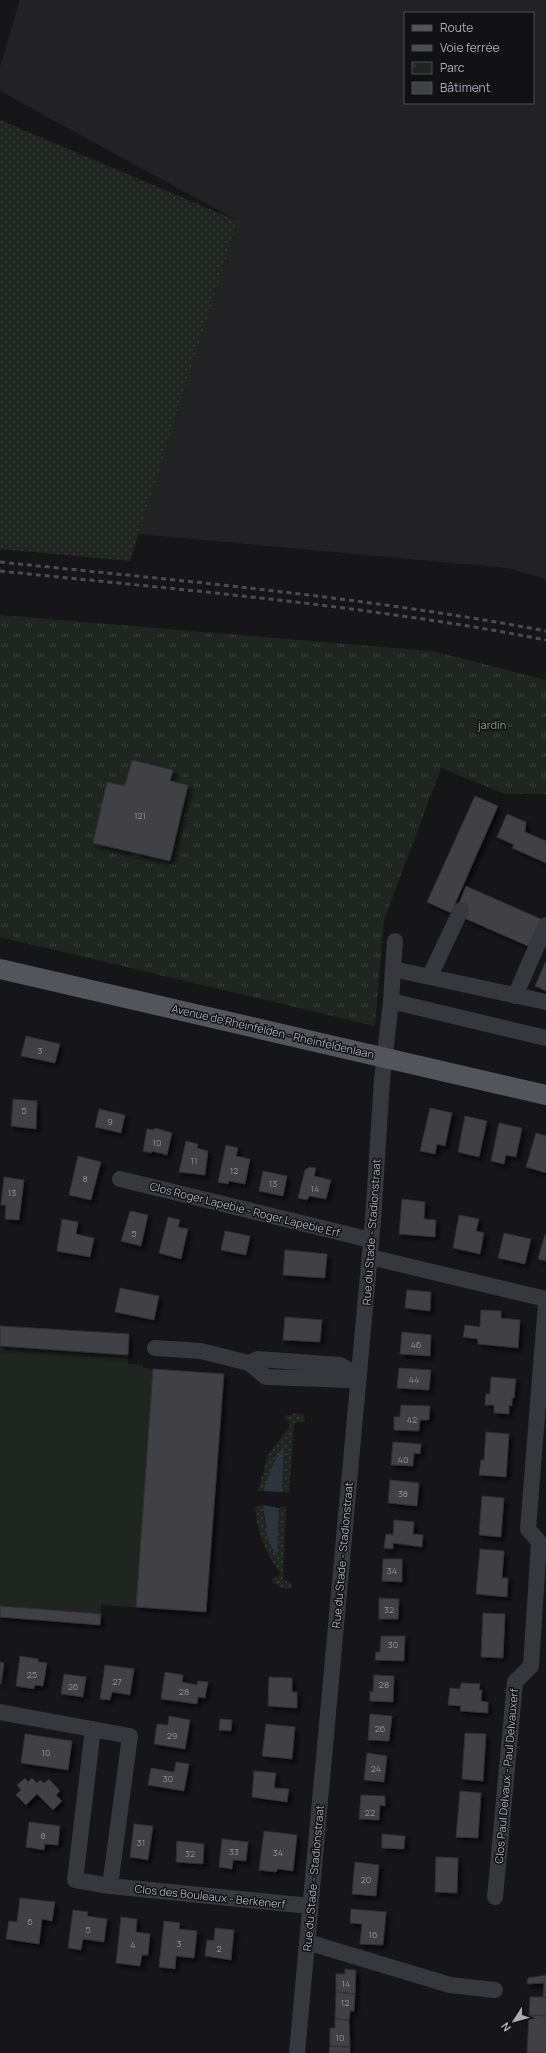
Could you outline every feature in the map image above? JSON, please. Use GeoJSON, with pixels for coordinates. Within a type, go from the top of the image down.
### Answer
{"type":"FeatureCollection","features":[{"type":"Feature","properties":{"kind":"main road","name":"Avenue de Rheinfelden - Rheinfeldenlaan"},"geometry":{"type":"LineString","coordinates":[[0,969],[546,1095]]}},
{"type":"Feature","properties":{"kind":"street"},"geometry":{"type":"LineString","coordinates":[[430,976],[461,910]]}},
{"type":"Feature","properties":{"kind":"street"},"geometry":{"type":"LineString","coordinates":[[515,996],[546,925]]}},
{"type":"Feature","properties":{"kind":"street","name":"Rue du Stade - Stadionstraat"},"geometry":{"type":"LineString","coordinates":[[297,2053],[370,1257],[384,1057],[391,1001],[395,941]]}},
{"type":"Feature","properties":{"kind":"street"},"geometry":{"type":"LineString","coordinates":[[393,969],[546,1002]]}},
{"type":"Feature","properties":{"kind":"street"},"geometry":{"type":"LineString","coordinates":[[391,1001],[546,1038]]}},
{"type":"Feature","properties":{"kind":"street","name":"Clos Roger Lapebie - Roger Lapebie Erf"},"geometry":{"type":"LineString","coordinates":[[120,1179],[371,1240]]}},
{"type":"Feature","properties":{"kind":"street"},"geometry":{"type":"LineString","coordinates":[[370,1257],[546,1298]]}},
{"type":"Feature","properties":{"kind":"street","name":"Clos Paul Delvaux - Paul Delvauxerf"},"geometry":{"type":"LineString","coordinates":[[495,1897],[514,1682],[531,1666],[541,1567],[539,1542],[528,1529],[546,1303]]}},
{"type":"Feature","properties":{"kind":"street"},"geometry":{"type":"LineString","coordinates":[[155,1348],[201,1351],[249,1363],[258,1359],[340,1365],[359,1376]]}},
{"type":"Feature","properties":{"kind":"street"},"geometry":{"type":"LineString","coordinates":[[0,1712],[130,1736],[110,1886]]}},
{"type":"Feature","properties":{"kind":"street","name":"Clos des Bouleaux - Berkenerf"},"geometry":{"type":"LineString","coordinates":[[94,1729],[74,1880],[110,1886],[310,1906]]}},
{"type":"Feature","properties":{"kind":"street"},"geometry":{"type":"LineString","coordinates":[[307,1942],[450,1985],[495,1990]]}},
{"type":"Feature","properties":{"kind":"shaded area"},"geometry":{"type":"Polygon","coordinates":[[[20,0],[546,0],[546,579],[507,568],[138,534],[238,221],[0,91],[0,67],[20,0]]]}},
{"type":"Feature","properties":{"kind":"shaded area"},"geometry":{"type":"Polygon","coordinates":[[[284,1445],[282,1492],[263,1491],[274,1462],[284,1445]]]}},
{"type":"Feature","properties":{"kind":"shaded area"},"geometry":{"type":"Polygon","coordinates":[[[263,1505],[279,1508],[277,1556],[268,1541],[263,1505]]]}},
{"type":"Feature","properties":{"kind":"green space"},"geometry":{"type":"Polygon","coordinates":[[[0,120],[238,221],[130,561],[0,549],[0,120]]]}},
{"type":"Feature","properties":{"kind":"green space","name":"jardin"},"geometry":{"type":"Polygon","coordinates":[[[0,615],[432,651],[546,680],[546,794],[505,794],[441,768],[384,920],[375,1026],[0,937],[0,615]]]}},
{"type":"Feature","properties":{"kind":"green space"},"geometry":{"type":"Polygon","coordinates":[[[0,1326],[129,1334],[128,1364],[143,1365],[143,1368],[224,1374],[206,1612],[101,1605],[100,1625],[0,1617],[0,1326]]]}},
{"type":"Feature","properties":{"kind":"green space"},"geometry":{"type":"Polygon","coordinates":[[[297,1413],[304,1415],[305,1421],[294,1423],[289,1493],[282,1492],[284,1446],[263,1491],[258,1491],[268,1455],[290,1426],[285,1416],[297,1413]]]}},
{"type":"Feature","properties":{"kind":"green space"},"geometry":{"type":"Polygon","coordinates":[[[263,1505],[265,1525],[277,1555],[279,1508],[286,1506],[283,1580],[292,1583],[291,1589],[282,1588],[271,1581],[281,1573],[270,1558],[260,1534],[255,1507],[263,1505]]]}},
{"type":"Feature","properties":{"kind":"building"},"geometry":{"type":"Polygon","coordinates":[[[132,760],[173,770],[170,781],[188,785],[170,861],[93,843],[107,782],[125,786],[132,760]]]}},
{"type":"Feature","properties":{"kind":"building"},"geometry":{"type":"Polygon","coordinates":[[[475,796],[498,806],[451,913],[427,902],[475,796]]]}},
{"type":"Feature","properties":{"kind":"building"},"geometry":{"type":"Polygon","coordinates":[[[507,814],[526,822],[525,832],[546,841],[546,863],[512,848],[514,845],[497,837],[507,814]]]}},
{"type":"Feature","properties":{"kind":"building"},"geometry":{"type":"Polygon","coordinates":[[[466,886],[543,920],[530,947],[464,918],[457,908],[466,886]]]}},
{"type":"Feature","properties":{"kind":"building"},"geometry":{"type":"Polygon","coordinates":[[[546,961],[546,991],[535,986],[546,961]]]}},
{"type":"Feature","properties":{"kind":"building"},"geometry":{"type":"Polygon","coordinates":[[[26,1036],[60,1044],[55,1063],[21,1056],[26,1036]]]}},
{"type":"Feature","properties":{"kind":"building"},"geometry":{"type":"Polygon","coordinates":[[[13,1099],[37,1101],[36,1129],[11,1126],[13,1099]]]}},
{"type":"Feature","properties":{"kind":"building"},"geometry":{"type":"Polygon","coordinates":[[[430,1108],[452,1113],[445,1146],[437,1144],[435,1154],[420,1151],[430,1108]]]}},
{"type":"Feature","properties":{"kind":"building"},"geometry":{"type":"Polygon","coordinates":[[[99,1109],[125,1115],[121,1133],[95,1127],[99,1109]]]}},
{"type":"Feature","properties":{"kind":"building"},"geometry":{"type":"Polygon","coordinates":[[[465,1116],[487,1121],[479,1157],[458,1152],[465,1116]]]}},
{"type":"Feature","properties":{"kind":"building"},"geometry":{"type":"Polygon","coordinates":[[[499,1123],[522,1128],[516,1157],[506,1155],[504,1164],[491,1161],[499,1123]]]}},
{"type":"Feature","properties":{"kind":"building"},"geometry":{"type":"Polygon","coordinates":[[[155,1128],[172,1133],[167,1155],[152,1151],[151,1153],[143,1151],[147,1129],[154,1130],[155,1128]]]}},
{"type":"Feature","properties":{"kind":"building"},"geometry":{"type":"Polygon","coordinates":[[[536,1133],[546,1136],[546,1173],[526,1167],[536,1133]]]}},
{"type":"Feature","properties":{"kind":"building"},"geometry":{"type":"Polygon","coordinates":[[[186,1141],[198,1144],[197,1148],[208,1151],[205,1175],[179,1172],[186,1141]]]}},
{"type":"Feature","properties":{"kind":"building"},"geometry":{"type":"Polygon","coordinates":[[[226,1145],[238,1148],[236,1156],[250,1159],[245,1184],[229,1181],[228,1184],[218,1182],[226,1145]]]}},
{"type":"Feature","properties":{"kind":"building"},"geometry":{"type":"Polygon","coordinates":[[[78,1156],[101,1162],[91,1200],[69,1195],[78,1156]]]}},
{"type":"Feature","properties":{"kind":"building"},"geometry":{"type":"Polygon","coordinates":[[[310,1167],[316,1168],[314,1176],[331,1180],[326,1199],[309,1196],[307,1200],[298,1198],[305,1170],[310,1167]]]}},
{"type":"Feature","properties":{"kind":"building"},"geometry":{"type":"Polygon","coordinates":[[[263,1171],[287,1176],[283,1196],[259,1191],[263,1171]]]}},
{"type":"Feature","properties":{"kind":"building"},"geometry":{"type":"Polygon","coordinates":[[[4,1177],[24,1180],[19,1220],[5,1219],[6,1205],[1,1205],[4,1177]]]}},
{"type":"Feature","properties":{"kind":"building"},"geometry":{"type":"Polygon","coordinates":[[[402,1199],[425,1202],[424,1219],[436,1220],[435,1237],[399,1234],[402,1199]]]}},
{"type":"Feature","properties":{"kind":"building"},"geometry":{"type":"Polygon","coordinates":[[[130,1211],[148,1215],[141,1246],[121,1241],[130,1211]]]}},
{"type":"Feature","properties":{"kind":"building"},"geometry":{"type":"Polygon","coordinates":[[[459,1215],[479,1219],[476,1231],[484,1233],[480,1254],[453,1248],[459,1215]]]}},
{"type":"Feature","properties":{"kind":"building"},"geometry":{"type":"Polygon","coordinates":[[[168,1217],[180,1220],[178,1227],[188,1229],[181,1259],[159,1253],[168,1217]]]}},
{"type":"Feature","properties":{"kind":"building"},"geometry":{"type":"Polygon","coordinates":[[[62,1219],[78,1222],[76,1234],[94,1238],[90,1257],[57,1251],[62,1219]]]}},
{"type":"Feature","properties":{"kind":"building"},"geometry":{"type":"Polygon","coordinates":[[[225,1231],[250,1236],[246,1255],[221,1250],[225,1231]]]}},
{"type":"Feature","properties":{"kind":"building"},"geometry":{"type":"Polygon","coordinates":[[[504,1233],[531,1239],[525,1264],[498,1258],[504,1233]]]}},
{"type":"Feature","properties":{"kind":"building"},"geometry":{"type":"Polygon","coordinates":[[[546,1235],[546,1261],[538,1259],[546,1235]]]}},
{"type":"Feature","properties":{"kind":"building"},"geometry":{"type":"Polygon","coordinates":[[[285,1250],[327,1254],[325,1278],[283,1275],[285,1250]]]}},
{"type":"Feature","properties":{"kind":"building"},"geometry":{"type":"Polygon","coordinates":[[[120,1288],[159,1296],[154,1320],[115,1312],[120,1288]]]}},
{"type":"Feature","properties":{"kind":"building"},"geometry":{"type":"Polygon","coordinates":[[[407,1290],[431,1292],[430,1311],[405,1308],[407,1290]]]}},
{"type":"Feature","properties":{"kind":"building"},"geometry":{"type":"Polygon","coordinates":[[[481,1310],[501,1311],[501,1318],[520,1320],[518,1348],[478,1344],[478,1339],[463,1337],[465,1325],[480,1327],[481,1310]]]}},
{"type":"Feature","properties":{"kind":"building"},"geometry":{"type":"Polygon","coordinates":[[[285,1317],[322,1320],[320,1342],[283,1340],[285,1317]]]}},
{"type":"Feature","properties":{"kind":"building"},"geometry":{"type":"Polygon","coordinates":[[[0,1326],[129,1334],[128,1355],[0,1346],[0,1326]]]}},
{"type":"Feature","properties":{"kind":"building"},"geometry":{"type":"Polygon","coordinates":[[[402,1332],[431,1335],[430,1356],[400,1354],[402,1332]]]}},
{"type":"Feature","properties":{"kind":"building"},"geometry":{"type":"Polygon","coordinates":[[[399,1368],[431,1370],[429,1390],[397,1388],[399,1368]]]}},
{"type":"Feature","properties":{"kind":"building"},"geometry":{"type":"Polygon","coordinates":[[[153,1369],[224,1374],[206,1612],[136,1607],[153,1369]]]}},
{"type":"Feature","properties":{"kind":"building"},"geometry":{"type":"Polygon","coordinates":[[[491,1377],[516,1379],[512,1406],[509,1405],[509,1414],[494,1413],[494,1405],[485,1405],[486,1394],[490,1394],[491,1377]]]}},
{"type":"Feature","properties":{"kind":"building"},"geometry":{"type":"Polygon","coordinates":[[[401,1405],[430,1406],[429,1420],[420,1420],[419,1431],[394,1430],[394,1417],[400,1417],[401,1405]]]}},
{"type":"Feature","properties":{"kind":"building"},"geometry":{"type":"Polygon","coordinates":[[[486,1432],[509,1434],[506,1477],[479,1475],[481,1460],[484,1460],[486,1432]]]}},
{"type":"Feature","properties":{"kind":"building"},"geometry":{"type":"Polygon","coordinates":[[[393,1442],[421,1444],[420,1454],[414,1453],[413,1466],[391,1465],[393,1442]]]}},
{"type":"Feature","properties":{"kind":"building"},"geometry":{"type":"Polygon","coordinates":[[[390,1480],[419,1483],[417,1506],[388,1503],[390,1480]]]}},
{"type":"Feature","properties":{"kind":"building"},"geometry":{"type":"Polygon","coordinates":[[[482,1496],[504,1498],[501,1537],[479,1535],[482,1496]]]}},
{"type":"Feature","properties":{"kind":"building"},"geometry":{"type":"Polygon","coordinates":[[[394,1520],[414,1522],[413,1534],[423,1535],[422,1547],[393,1543],[393,1549],[384,1548],[386,1534],[393,1535],[394,1520]]]}},
{"type":"Feature","properties":{"kind":"building"},"geometry":{"type":"Polygon","coordinates":[[[480,1549],[504,1551],[502,1578],[508,1578],[507,1597],[476,1594],[480,1549]]]}},
{"type":"Feature","properties":{"kind":"building"},"geometry":{"type":"Polygon","coordinates":[[[383,1559],[402,1559],[402,1582],[382,1581],[383,1559]]]}},
{"type":"Feature","properties":{"kind":"building"},"geometry":{"type":"Polygon","coordinates":[[[379,1598],[399,1599],[398,1619],[379,1619],[379,1598]]]}},
{"type":"Feature","properties":{"kind":"building"},"geometry":{"type":"Polygon","coordinates":[[[0,1606],[101,1614],[100,1625],[0,1617],[0,1606]]]}},
{"type":"Feature","properties":{"kind":"building"},"geometry":{"type":"Polygon","coordinates":[[[483,1613],[505,1614],[503,1658],[481,1657],[483,1613]]]}},
{"type":"Feature","properties":{"kind":"building"},"geometry":{"type":"Polygon","coordinates":[[[381,1636],[405,1636],[404,1661],[375,1660],[376,1652],[380,1652],[381,1636]]]}},
{"type":"Feature","properties":{"kind":"building"},"geometry":{"type":"Polygon","coordinates":[[[20,1656],[38,1659],[38,1662],[47,1663],[43,1686],[35,1685],[34,1689],[16,1686],[20,1656]]]}},
{"type":"Feature","properties":{"kind":"building"},"geometry":{"type":"Polygon","coordinates":[[[0,1662],[4,1663],[1,1684],[0,1684],[0,1662]]]}},
{"type":"Feature","properties":{"kind":"building"},"geometry":{"type":"Polygon","coordinates":[[[105,1665],[134,1669],[130,1695],[112,1692],[110,1700],[100,1699],[105,1665]]]}},
{"type":"Feature","properties":{"kind":"building"},"geometry":{"type":"Polygon","coordinates":[[[165,1672],[183,1675],[182,1682],[197,1685],[198,1681],[208,1682],[205,1698],[198,1697],[197,1704],[161,1699],[165,1672]]]}},
{"type":"Feature","properties":{"kind":"building"},"geometry":{"type":"Polygon","coordinates":[[[64,1674],[86,1677],[83,1697],[61,1694],[64,1674]]]}},
{"type":"Feature","properties":{"kind":"building"},"geometry":{"type":"Polygon","coordinates":[[[374,1675],[394,1676],[393,1702],[370,1701],[370,1691],[373,1692],[374,1675]]]}},
{"type":"Feature","properties":{"kind":"building"},"geometry":{"type":"Polygon","coordinates":[[[269,1677],[292,1678],[292,1692],[297,1692],[297,1708],[268,1706],[269,1677]]]}},
{"type":"Feature","properties":{"kind":"building"},"geometry":{"type":"Polygon","coordinates":[[[461,1683],[480,1684],[479,1690],[482,1690],[481,1701],[488,1702],[488,1713],[460,1711],[461,1706],[448,1705],[450,1688],[460,1689],[461,1683]]]}},
{"type":"Feature","properties":{"kind":"building"},"geometry":{"type":"Polygon","coordinates":[[[370,1714],[392,1716],[389,1741],[368,1740],[370,1714]]]}},
{"type":"Feature","properties":{"kind":"building"},"geometry":{"type":"Polygon","coordinates":[[[169,1716],[190,1720],[185,1749],[154,1744],[157,1724],[168,1725],[169,1716]]]}},
{"type":"Feature","properties":{"kind":"building"},"geometry":{"type":"Polygon","coordinates":[[[220,1719],[232,1720],[231,1731],[219,1730],[220,1719]]]}},
{"type":"Feature","properties":{"kind":"building"},"geometry":{"type":"Polygon","coordinates":[[[266,1724],[295,1727],[292,1759],[262,1756],[266,1724]]]}},
{"type":"Feature","properties":{"kind":"building"},"geometry":{"type":"Polygon","coordinates":[[[465,1733],[486,1734],[483,1781],[462,1779],[465,1733]]]}},
{"type":"Feature","properties":{"kind":"building"},"geometry":{"type":"Polygon","coordinates":[[[25,1734],[72,1741],[68,1770],[21,1763],[25,1734]]]}},
{"type":"Feature","properties":{"kind":"building"},"geometry":{"type":"Polygon","coordinates":[[[367,1753],[387,1756],[384,1782],[364,1780],[367,1753]]]}},
{"type":"Feature","properties":{"kind":"building"},"geometry":{"type":"Polygon","coordinates":[[[176,1762],[189,1764],[184,1791],[148,1785],[151,1768],[174,1772],[176,1762]]]}},
{"type":"Feature","properties":{"kind":"building"},"geometry":{"type":"Polygon","coordinates":[[[254,1771],[276,1773],[274,1788],[289,1789],[287,1802],[252,1797],[254,1771]]]}},
{"type":"Feature","properties":{"kind":"building"},"geometry":{"type":"Polygon","coordinates":[[[25,1778],[28,1782],[32,1778],[37,1783],[40,1780],[44,1783],[49,1779],[60,1791],[56,1795],[62,1801],[53,1810],[37,1794],[26,1805],[16,1795],[21,1790],[17,1785],[25,1778]]]}},
{"type":"Feature","properties":{"kind":"building"},"geometry":{"type":"Polygon","coordinates":[[[460,1791],[481,1793],[478,1838],[456,1837],[460,1791]]]}},
{"type":"Feature","properties":{"kind":"building"},"geometry":{"type":"Polygon","coordinates":[[[361,1795],[385,1796],[385,1806],[380,1805],[379,1820],[359,1819],[361,1795]]]}},
{"type":"Feature","properties":{"kind":"building"},"geometry":{"type":"Polygon","coordinates":[[[29,1822],[60,1826],[58,1845],[45,1844],[44,1850],[26,1847],[29,1822]]]}},
{"type":"Feature","properties":{"kind":"building"},"geometry":{"type":"Polygon","coordinates":[[[134,1824],[153,1826],[148,1860],[130,1857],[134,1824]]]}},
{"type":"Feature","properties":{"kind":"building"},"geometry":{"type":"Polygon","coordinates":[[[264,1831],[297,1835],[293,1871],[278,1869],[276,1872],[259,1870],[264,1831]]]}},
{"type":"Feature","properties":{"kind":"building"},"geometry":{"type":"Polygon","coordinates":[[[382,1834],[405,1836],[404,1849],[382,1848],[382,1834]]]}},
{"type":"Feature","properties":{"kind":"building"},"geometry":{"type":"Polygon","coordinates":[[[222,1839],[248,1842],[246,1861],[233,1860],[232,1869],[219,1867],[222,1839]]]}},
{"type":"Feature","properties":{"kind":"building"},"geometry":{"type":"Polygon","coordinates":[[[177,1841],[204,1844],[203,1864],[176,1862],[177,1841]]]}},
{"type":"Feature","properties":{"kind":"building"},"geometry":{"type":"Polygon","coordinates":[[[436,1857],[458,1858],[457,1893],[435,1892],[436,1857]]]}},
{"type":"Feature","properties":{"kind":"building"},"geometry":{"type":"Polygon","coordinates":[[[355,1862],[379,1865],[376,1896],[352,1894],[355,1862]]]}},
{"type":"Feature","properties":{"kind":"building"},"geometry":{"type":"Polygon","coordinates":[[[20,1898],[55,1902],[52,1921],[42,1919],[39,1944],[6,1939],[9,1921],[17,1922],[20,1898]]]}},
{"type":"Feature","properties":{"kind":"building"},"geometry":{"type":"Polygon","coordinates":[[[351,1909],[386,1912],[383,1945],[360,1944],[362,1924],[350,1923],[351,1909]]]}},
{"type":"Feature","properties":{"kind":"building"},"geometry":{"type":"Polygon","coordinates":[[[73,1910],[88,1912],[87,1916],[107,1919],[104,1942],[83,1939],[81,1950],[68,1948],[73,1910]]]}},
{"type":"Feature","properties":{"kind":"building"},"geometry":{"type":"Polygon","coordinates":[[[121,1917],[137,1919],[136,1932],[150,1934],[148,1955],[142,1955],[140,1966],[116,1963],[121,1917]]]}},
{"type":"Feature","properties":{"kind":"building"},"geometry":{"type":"Polygon","coordinates":[[[164,1921],[180,1923],[179,1929],[197,1931],[194,1958],[176,1956],[175,1969],[159,1967],[164,1921]]]}},
{"type":"Feature","properties":{"kind":"building"},"geometry":{"type":"Polygon","coordinates":[[[215,1928],[234,1930],[231,1960],[205,1956],[207,1940],[214,1941],[215,1928]]]}},
{"type":"Feature","properties":{"kind":"building"},"geometry":{"type":"Polygon","coordinates":[[[345,1969],[356,1970],[355,1994],[336,1992],[336,1974],[345,1974],[345,1969]]]}},
{"type":"Feature","properties":{"kind":"building"},"geometry":{"type":"Polygon","coordinates":[[[546,1975],[546,1997],[543,1997],[544,1983],[527,1984],[528,1978],[546,1975]]]}},
{"type":"Feature","properties":{"kind":"building"},"geometry":{"type":"Polygon","coordinates":[[[336,1992],[355,1994],[354,2011],[350,2011],[349,2020],[335,2019],[336,1992]]]}},
{"type":"Feature","properties":{"kind":"building"},"geometry":{"type":"Polygon","coordinates":[[[530,1997],[546,1997],[546,2016],[529,2015],[530,1997]]]}},
{"type":"Feature","properties":{"kind":"building"},"geometry":{"type":"Polygon","coordinates":[[[529,2015],[546,2016],[546,2053],[527,2053],[529,2015]]]}},
{"type":"Feature","properties":{"kind":"building"},"geometry":{"type":"Polygon","coordinates":[[[335,2019],[349,2020],[350,2047],[330,2046],[330,2028],[335,2028],[335,2019]]]}},
{"type":"Feature","properties":{"kind":"building"},"geometry":{"type":"Polygon","coordinates":[[[330,2046],[350,2047],[350,2053],[329,2053],[330,2046]]]}},
{"type":"Feature","properties":{"kind":"railway"},"geometry":{"type":"LineString","coordinates":[[0,562],[342,599],[478,619],[546,631]]}},
{"type":"Feature","properties":{"kind":"railway"},"geometry":{"type":"LineString","coordinates":[[0,571],[342,608],[410,617],[546,640]]}}]}
